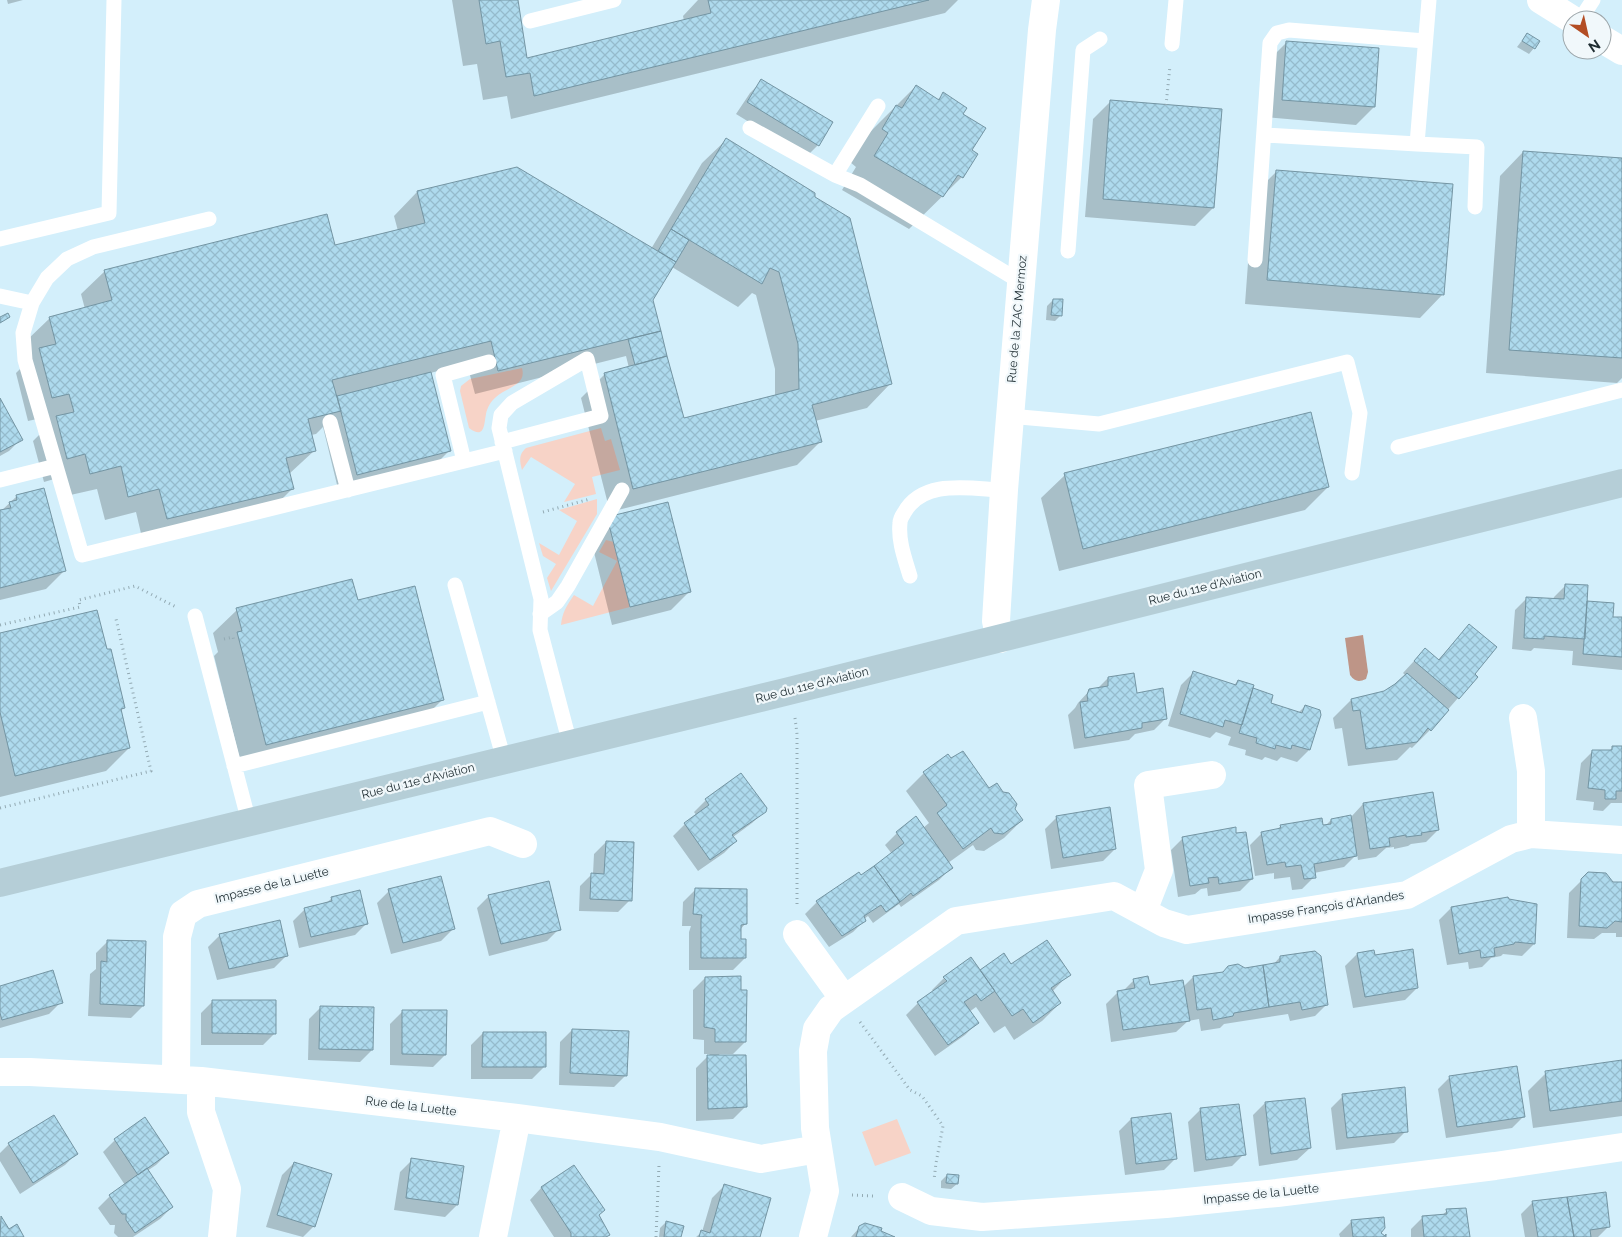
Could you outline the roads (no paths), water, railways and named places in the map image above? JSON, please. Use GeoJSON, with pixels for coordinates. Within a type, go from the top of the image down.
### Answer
{"type":"FeatureCollection","features":[{"type":"Feature","properties":{"kind":"street","name":"Rue de la ZAC Mermoz"},"geometry":{"type":"LineString","coordinates":[[1000,639],[996,621],[1004,490],[1020,282],[1046,0]]}},
{"type":"Feature","properties":{"kind":"street"},"geometry":{"type":"LineString","coordinates":[[1542,0],[1562,13]]}},
{"type":"Feature","properties":{"kind":"street","name":"Rue du 11e d'Aviation"},"geometry":{"type":"LineString","coordinates":[[0,883],[1000,639],[1622,483]]}},
{"type":"Feature","properties":{"kind":"street"},"geometry":{"type":"LineString","coordinates":[[1523,718],[1531,770],[1531,834]]}},
{"type":"Feature","properties":{"kind":"street"},"geometry":{"type":"LineString","coordinates":[[1142,911],[1159,870],[1148,785],[1212,775]]}},
{"type":"Feature","properties":{"kind":"street","name":"Impasse de la Luette"},"geometry":{"type":"LineString","coordinates":[[222,1237],[227,1189],[189,1080],[177,938],[183,914],[198,904],[490,831],[523,844]]}},
{"type":"Feature","properties":{"kind":"street","name":"Impasse François d'Arlandes"},"geometry":{"type":"LineString","coordinates":[[813,1237],[825,1190],[815,1128],[813,1051],[817,1029],[831,1008],[956,921],[1114,896],[1164,923],[1187,930],[1407,895],[1511,839],[1531,834],[1622,840]]}},
{"type":"Feature","properties":{"kind":"street"},"geometry":{"type":"LineString","coordinates":[[797,934],[844,999]]}},
{"type":"Feature","properties":{"kind":"street","name":"Rue de la Luette"},"geometry":{"type":"LineString","coordinates":[[0,1072],[189,1080],[517,1118],[660,1137],[761,1159],[818,1149]]}},
{"type":"Feature","properties":{"kind":"street"},"geometry":{"type":"LineString","coordinates":[[493,1237],[517,1118]]}},
{"type":"Feature","properties":{"kind":"street","name":"Impasse de la Luette"},"geometry":{"type":"LineString","coordinates":[[902,1196],[931,1211],[982,1217],[1166,1204],[1277,1193],[1622,1147]]}},
{"type":"Feature","properties":{"kind":"lane"},"geometry":{"type":"LineString","coordinates":[[0,240],[109,213],[114,0]]}},
{"type":"Feature","properties":{"kind":"lane"},"geometry":{"type":"LineString","coordinates":[[530,21],[614,0]]}},
{"type":"Feature","properties":{"kind":"lane"},"geometry":{"type":"LineString","coordinates":[[1172,44],[1176,0]]}},
{"type":"Feature","properties":{"kind":"lane"},"geometry":{"type":"LineString","coordinates":[[1417,144],[1428,0]]}},
{"type":"Feature","properties":{"kind":"lane"},"geometry":{"type":"LineString","coordinates":[[1255,260],[1270,43],[1277,33],[1289,30],[1425,41]]}},
{"type":"Feature","properties":{"kind":"lane"},"geometry":{"type":"LineString","coordinates":[[1068,251],[1082,50],[1100,39]]}},
{"type":"Feature","properties":{"kind":"lane"},"geometry":{"type":"LineString","coordinates":[[835,175],[878,106]]}},
{"type":"Feature","properties":{"kind":"lane"},"geometry":{"type":"LineString","coordinates":[[750,128],[835,175],[860,185],[1020,282]]}},
{"type":"Feature","properties":{"kind":"lane"},"geometry":{"type":"LineString","coordinates":[[1264,135],[1477,147],[1476,207]]}},
{"type":"Feature","properties":{"kind":"lane"},"geometry":{"type":"LineString","coordinates":[[209,219],[93,247],[68,259],[47,278],[32,303],[23,333],[26,360],[82,555],[464,461],[503,446],[601,416],[587,360],[512,403],[501,414],[499,428],[503,446],[541,599],[540,630],[570,744]]}},
{"type":"Feature","properties":{"kind":"lane"},"geometry":{"type":"LineString","coordinates":[[0,296],[32,303]]}},
{"type":"Feature","properties":{"kind":"lane"},"geometry":{"type":"LineString","coordinates":[[464,461],[443,375],[490,362]]}},
{"type":"Feature","properties":{"kind":"lane"},"geometry":{"type":"LineString","coordinates":[[1010,416],[1099,424],[1347,362],[1360,413],[1352,474]]}},
{"type":"Feature","properties":{"kind":"lane"},"geometry":{"type":"LineString","coordinates":[[1398,447],[1622,390]]}},
{"type":"Feature","properties":{"kind":"lane"},"geometry":{"type":"LineString","coordinates":[[330,422],[348,490]]}},
{"type":"Feature","properties":{"kind":"lane"},"geometry":{"type":"LineString","coordinates":[[0,480],[56,466]]}},
{"type":"Feature","properties":{"kind":"lane"},"geometry":{"type":"LineString","coordinates":[[910,576],[900,536],[900,521],[908,505],[924,494],[937,489],[1004,490]]}},
{"type":"Feature","properties":{"kind":"lane"},"geometry":{"type":"LineString","coordinates":[[540,614],[557,602],[568,586],[622,490]]}},
{"type":"Feature","properties":{"kind":"lane"},"geometry":{"type":"LineString","coordinates":[[455,585],[504,760]]}},
{"type":"Feature","properties":{"kind":"lane"},"geometry":{"type":"LineString","coordinates":[[195,616],[249,822]]}},
{"type":"Feature","properties":{"kind":"lane"},"geometry":{"type":"LineString","coordinates":[[234,766],[488,702]]}}]}
